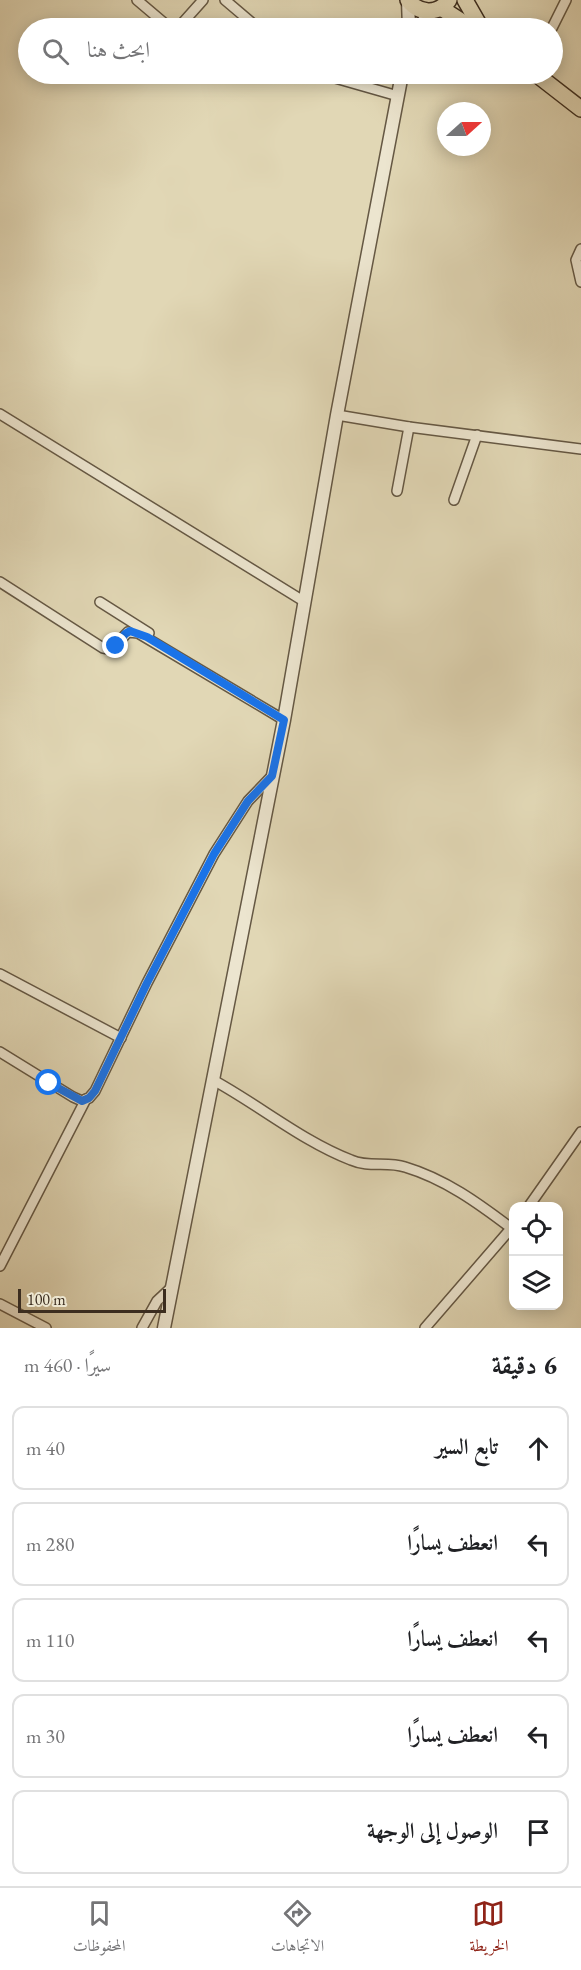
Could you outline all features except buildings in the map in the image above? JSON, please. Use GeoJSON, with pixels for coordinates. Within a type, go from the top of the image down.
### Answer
{"type":"FeatureCollection","features":[{"type":"Feature","properties":{"kind":"main road"},"geometry":{"type":"LineString","coordinates":[[408,0],[417,8],[441,6],[458,18]]}},
{"type":"Feature","properties":{"kind":"main road"},"geometry":{"type":"LineString","coordinates":[[465,0],[476,18]]}},
{"type":"Feature","properties":{"kind":"main road"},"geometry":{"type":"LineString","coordinates":[[548,84],[581,110]]}},
{"type":"Feature","properties":{"kind":"street"},"geometry":{"type":"LineString","coordinates":[[136,0],[158,18]]}},
{"type":"Feature","properties":{"kind":"street"},"geometry":{"type":"LineString","coordinates":[[187,18],[203,0]]}},
{"type":"Feature","properties":{"kind":"street"},"geometry":{"type":"LineString","coordinates":[[225,0],[246,18]]}},
{"type":"Feature","properties":{"kind":"street"},"geometry":{"type":"LineString","coordinates":[[408,0],[408,18]]}},
{"type":"Feature","properties":{"kind":"street"},"geometry":{"type":"LineString","coordinates":[[557,18],[566,0]]}},
{"type":"Feature","properties":{"kind":"street"},"geometry":{"type":"LineString","coordinates":[[428,18],[441,6]]}},
{"type":"Feature","properties":{"kind":"street"},"geometry":{"type":"LineString","coordinates":[[356,84],[398,96]]}},
{"type":"Feature","properties":{"kind":"street"},"geometry":{"type":"LineString","coordinates":[[164,1328],[285,717],[337,415],[400,84]]}},
{"type":"Feature","properties":{"kind":"street"},"geometry":{"type":"LineString","coordinates":[[581,249],[576,260],[581,282]]}},
{"type":"Feature","properties":{"kind":"street"},"geometry":{"type":"LineString","coordinates":[[0,414],[305,602]]}},
{"type":"Feature","properties":{"kind":"street"},"geometry":{"type":"LineString","coordinates":[[337,415],[409,427],[581,449]]}},
{"type":"Feature","properties":{"kind":"street"},"geometry":{"type":"LineString","coordinates":[[397,491],[409,427]]}},
{"type":"Feature","properties":{"kind":"street"},"geometry":{"type":"LineString","coordinates":[[454,500],[477,435]]}},
{"type":"Feature","properties":{"kind":"street"},"geometry":{"type":"LineString","coordinates":[[0,582],[108,650],[116,646],[130,631],[147,637],[285,717]]}},
{"type":"Feature","properties":{"kind":"street"},"geometry":{"type":"LineString","coordinates":[[100,602],[285,717]]}},
{"type":"Feature","properties":{"kind":"street"},"geometry":{"type":"LineString","coordinates":[[0,1266],[86,1099],[95,1091],[214,854],[248,801],[272,776]]}},
{"type":"Feature","properties":{"kind":"street"},"geometry":{"type":"LineString","coordinates":[[0,974],[121,1038]]}},
{"type":"Feature","properties":{"kind":"street"},"geometry":{"type":"LineString","coordinates":[[0,1052],[67,1094],[82,1101],[86,1099]]}},
{"type":"Feature","properties":{"kind":"street"},"geometry":{"type":"LineString","coordinates":[[213,1080],[336,1154],[363,1164],[391,1164],[414,1170],[459,1191],[509,1225]]}},
{"type":"Feature","properties":{"kind":"street"},"geometry":{"type":"LineString","coordinates":[[532,1202],[581,1132]]}},
{"type":"Feature","properties":{"kind":"street"},"geometry":{"type":"LineString","coordinates":[[425,1328],[509,1230]]}},
{"type":"Feature","properties":{"kind":"street"},"geometry":{"type":"LineString","coordinates":[[142,1328],[157,1300],[172,1287]]}},
{"type":"Feature","properties":{"kind":"street"},"geometry":{"type":"LineString","coordinates":[[0,1304],[46,1328]]}},
{"type":"Feature","properties":{"kind":"route"},"geometry":{"type":"LineString","coordinates":[[49,1083],[82,1101],[89,1098],[95,1091],[147,983],[214,854],[248,801],[272,776],[284,720],[138,633],[130,631],[116,646]]}}]}
